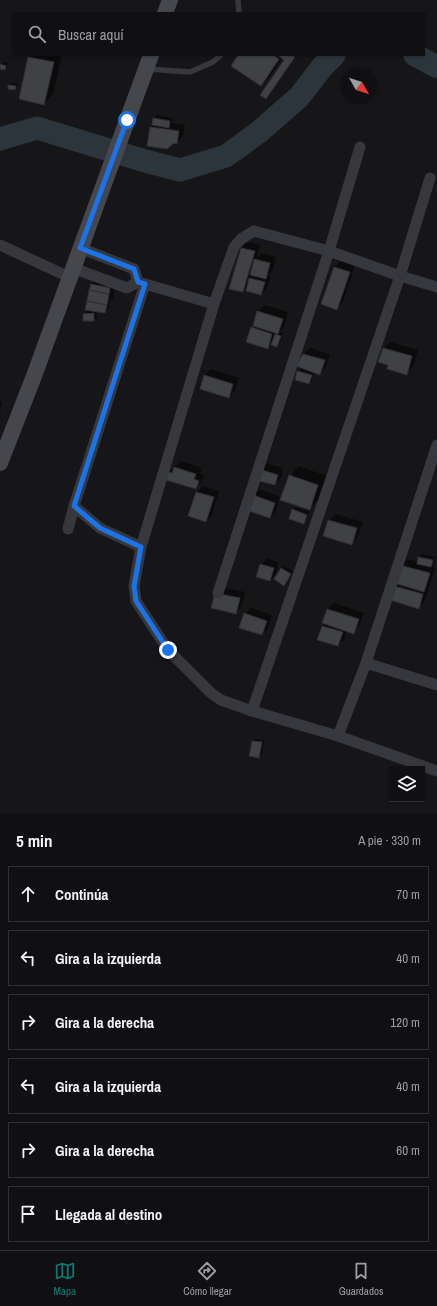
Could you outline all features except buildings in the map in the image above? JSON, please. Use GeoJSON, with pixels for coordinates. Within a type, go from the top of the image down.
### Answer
{"type":"FeatureCollection","features":[{"type":"Feature","properties":{"kind":"main road"},"geometry":{"type":"LineString","coordinates":[[166,12],[170,0]]}},
{"type":"Feature","properties":{"kind":"main road"},"geometry":{"type":"LineString","coordinates":[[0,463],[34,376],[148,62]]}},
{"type":"Feature","properties":{"kind":"street"},"geometry":{"type":"LineString","coordinates":[[218,593],[329,251],[360,147]]}},
{"type":"Feature","properties":{"kind":"street"},"geometry":{"type":"LineString","coordinates":[[252,711],[400,276],[430,178]]}},
{"type":"Feature","properties":{"kind":"street"},"geometry":{"type":"LineString","coordinates":[[437,287],[400,276],[329,251],[254,231],[241,239],[234,248],[214,304],[141,547],[134,586],[136,601],[168,650],[211,693],[221,700],[252,711],[338,736],[437,771]]}},
{"type":"Feature","properties":{"kind":"street"},"geometry":{"type":"LineString","coordinates":[[0,245],[71,273],[127,288],[142,283],[214,304]]}},
{"type":"Feature","properties":{"kind":"street"},"geometry":{"type":"LineString","coordinates":[[68,530],[142,283],[134,269],[80,248]]}},
{"type":"Feature","properties":{"kind":"street"},"geometry":{"type":"LineString","coordinates":[[338,736],[366,663],[437,445]]}},
{"type":"Feature","properties":{"kind":"street"},"geometry":{"type":"LineString","coordinates":[[74,506],[100,528],[141,547]]}},
{"type":"Feature","properties":{"kind":"street"},"geometry":{"type":"LineString","coordinates":[[366,663],[437,685]]}},
{"type":"Feature","properties":{"kind":"lane"},"geometry":{"type":"LineString","coordinates":[[238,0],[239,12]]}},
{"type":"Feature","properties":{"kind":"lane"},"geometry":{"type":"LineString","coordinates":[[148,62],[178,72],[190,72],[213,62],[220,56]]}},
{"type":"Feature","properties":{"kind":"waterway"},"geometry":{"type":"LineString","coordinates":[[0,139],[37,128],[145,161],[180,170],[226,156],[259,132],[299,97],[323,66],[333,56]]}},
{"type":"Feature","properties":{"kind":"waterway"},"geometry":{"type":"LineString","coordinates":[[417,56],[437,67]]}},
{"type":"Feature","properties":{"kind":"route"},"geometry":{"type":"LineString","coordinates":[[127,120],[80,248],[134,269],[138,282],[145,284],[74,506],[100,528],[141,547],[134,586],[136,601],[168,650]]}}]}
